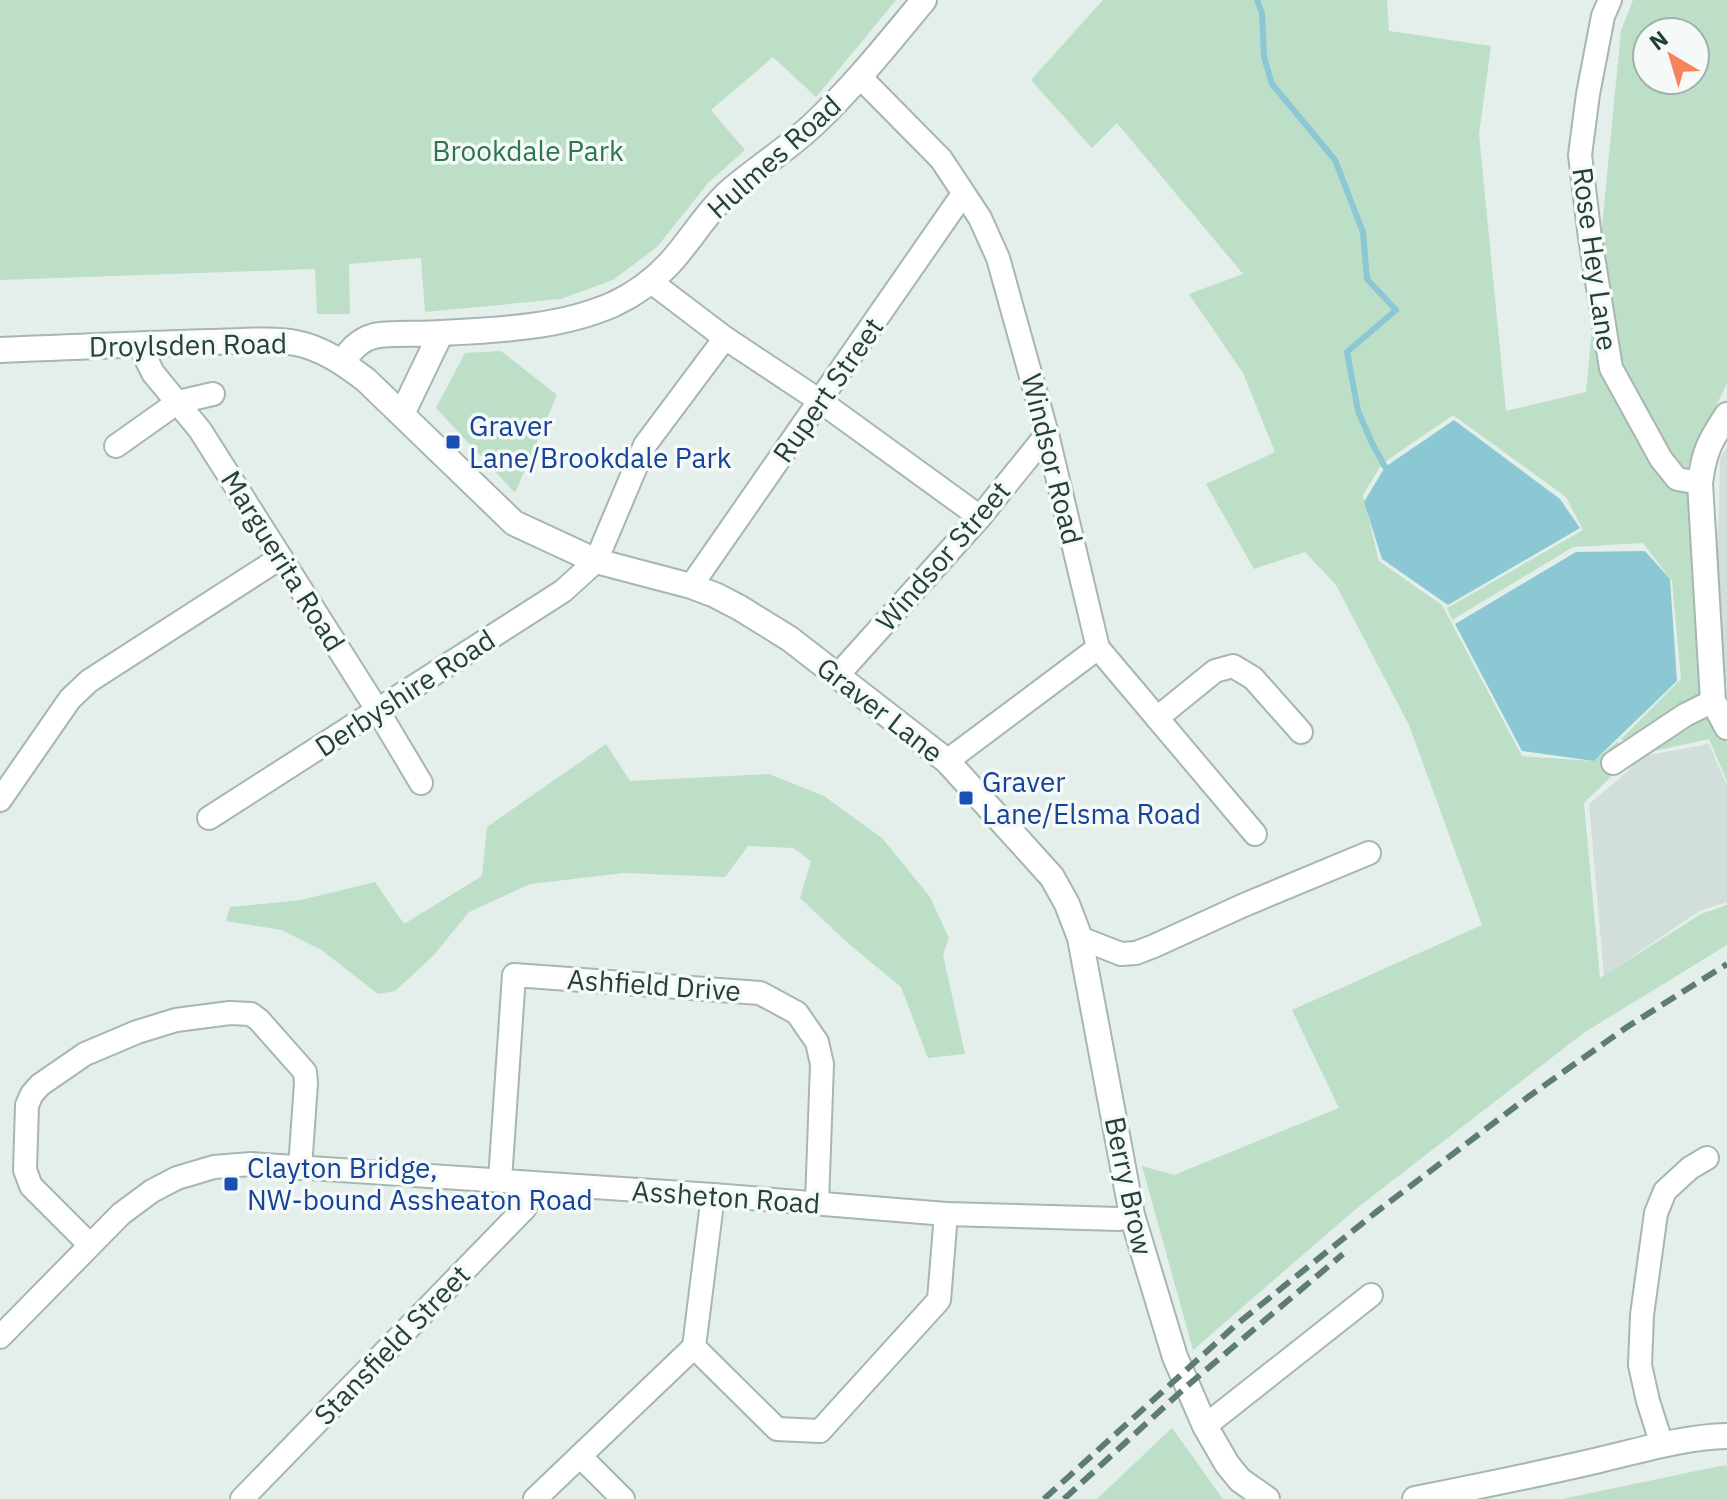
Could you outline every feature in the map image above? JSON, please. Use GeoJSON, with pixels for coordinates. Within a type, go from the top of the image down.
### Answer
{"type":"FeatureCollection","features":[{"type":"Feature","properties":{"kind":"street","name":"Hulmes Road"},"geometry":{"type":"LineString","coordinates":[[342,362],[356,344],[375,336],[527,326],[587,315],[633,293],[667,265],[730,191],[815,123],[860,77],[924,0]]}},
{"type":"Feature","properties":{"kind":"street","name":"Rose Hey Lane"},"geometry":{"type":"LineString","coordinates":[[1610,0],[1603,16],[1580,155],[1611,368],[1661,459],[1677,479],[1700,483]]}},
{"type":"Feature","properties":{"kind":"street","name":"Windsor Road"},"geometry":{"type":"LineString","coordinates":[[860,77],[941,159],[980,218],[998,258],[1047,434],[1098,648],[1255,834]]}},
{"type":"Feature","properties":{"kind":"street","name":"Rupert Street"},"geometry":{"type":"LineString","coordinates":[[691,586],[963,194]]}},
{"type":"Feature","properties":{"kind":"street"},"geometry":{"type":"LineString","coordinates":[[650,281],[725,338],[820,401],[980,517]]}},
{"type":"Feature","properties":{"kind":"street"},"geometry":{"type":"LineString","coordinates":[[402,414],[441,333]]}},
{"type":"Feature","properties":{"kind":"street"},"geometry":{"type":"LineString","coordinates":[[596,561],[645,445],[725,338]]}},
{"type":"Feature","properties":{"kind":"street","name":"Droylsden Road"},"geometry":{"type":"LineString","coordinates":[[0,350],[292,342],[306,345],[342,362],[402,414]]}},
{"type":"Feature","properties":{"kind":"street","name":"Marguerita Road"},"geometry":{"type":"LineString","coordinates":[[139,344],[153,373],[200,430],[421,783]]}},
{"type":"Feature","properties":{"kind":"street"},"geometry":{"type":"LineString","coordinates":[[116,446],[178,402],[213,394]]}},
{"type":"Feature","properties":{"kind":"street","name":"Graver Lane"},"geometry":{"type":"LineString","coordinates":[[402,414],[514,523],[596,561],[715,595],[790,639],[947,761],[1052,877],[1080,938]]}},
{"type":"Feature","properties":{"kind":"street"},"geometry":{"type":"LineString","coordinates":[[1727,415],[1703,458],[1700,483],[1713,701],[1727,727]]}},
{"type":"Feature","properties":{"kind":"street","name":"Windsor Street"},"geometry":{"type":"LineString","coordinates":[[837,676],[980,517],[1047,434]]}},
{"type":"Feature","properties":{"kind":"street"},"geometry":{"type":"LineString","coordinates":[[0,800],[70,699],[89,681],[280,558]]}},
{"type":"Feature","properties":{"kind":"street","name":"Derbyshire Road"},"geometry":{"type":"LineString","coordinates":[[209,818],[563,591],[596,561]]}},
{"type":"Feature","properties":{"kind":"street"},"geometry":{"type":"LineString","coordinates":[[947,761],[1098,648]]}},
{"type":"Feature","properties":{"kind":"street"},"geometry":{"type":"LineString","coordinates":[[1157,718],[1215,671],[1233,666],[1253,678],[1301,732]]}},
{"type":"Feature","properties":{"kind":"street"},"geometry":{"type":"LineString","coordinates":[[1613,763],[1685,715],[1713,701]]}},
{"type":"Feature","properties":{"kind":"street"},"geometry":{"type":"LineString","coordinates":[[1080,938],[1121,954],[1136,953],[1369,853]]}},
{"type":"Feature","properties":{"kind":"street","name":"Berry Brow"},"geometry":{"type":"LineString","coordinates":[[1080,938],[1132,1215],[1175,1357],[1205,1426],[1227,1464],[1240,1480],[1267,1499]]}},
{"type":"Feature","properties":{"kind":"street","name":"Ashfield Drive"},"geometry":{"type":"LineString","coordinates":[[500,1180],[514,975],[529,976],[760,993],[797,1013],[817,1042],[822,1064],[817,1203]]}},
{"type":"Feature","properties":{"kind":"street"},"geometry":{"type":"LineString","coordinates":[[90,1245],[31,1186],[25,1170],[27,1105],[40,1085],[85,1054],[137,1032],[176,1020],[230,1013],[251,1014],[259,1020],[305,1072],[300,1168]]}},
{"type":"Feature","properties":{"kind":"street"},"geometry":{"type":"LineString","coordinates":[[1662,1445],[1640,1365],[1642,1315],[1656,1213],[1665,1191],[1690,1168],[1707,1158]]}},
{"type":"Feature","properties":{"kind":"street","name":"Assheton Road"},"geometry":{"type":"LineString","coordinates":[[0,1337],[121,1214],[152,1191],[177,1178],[214,1167],[251,1164],[946,1214],[1119,1219],[1132,1215]]}},
{"type":"Feature","properties":{"kind":"street","name":"Stansfield Street"},"geometry":{"type":"LineString","coordinates":[[242,1499],[525,1208],[528,1183]]}},
{"type":"Feature","properties":{"kind":"street"},"geometry":{"type":"LineString","coordinates":[[535,1499],[694,1347],[713,1195]]}},
{"type":"Feature","properties":{"kind":"street"},"geometry":{"type":"LineString","coordinates":[[694,1347],[777,1429],[820,1431],[939,1300],[946,1214]]}},
{"type":"Feature","properties":{"kind":"street"},"geometry":{"type":"LineString","coordinates":[[1205,1426],[1371,1295]]}},
{"type":"Feature","properties":{"kind":"street"},"geometry":{"type":"LineString","coordinates":[[1415,1499],[1662,1445],[1727,1436]]}},
{"type":"Feature","properties":{"kind":"street"},"geometry":{"type":"LineString","coordinates":[[580,1456],[623,1499]]}},
{"type":"Feature","properties":{"kind":"shaded area"},"geometry":{"type":"Polygon","coordinates":[[[1727,447],[1727,687],[1714,585],[1720,459],[1727,447]]]}},
{"type":"Feature","properties":{"kind":"shaded area"},"geometry":{"type":"Polygon","coordinates":[[[1709,744],[1727,786],[1727,902],[1699,911],[1604,976],[1589,804],[1643,756],[1709,744]]]}},
{"type":"Feature","properties":{"kind":"green space","name":"Brookdale Park"},"geometry":{"type":"Polygon","coordinates":[[[0,0],[896,0],[816,97],[773,57],[711,110],[745,150],[709,182],[657,247],[613,280],[561,299],[425,312],[421,258],[349,264],[350,314],[317,314],[315,269],[0,280],[0,0]]]}},
{"type":"Feature","properties":{"kind":"green space"},"geometry":{"type":"Polygon","coordinates":[[[1103,0],[1387,0],[1389,31],[1491,46],[1479,134],[1506,411],[1586,392],[1621,31],[1633,0],[1727,0],[1727,383],[1688,465],[1703,705],[1727,743],[1727,781],[1709,739],[1641,754],[1621,739],[1681,679],[1672,581],[1643,543],[1573,547],[1452,620],[1447,608],[1583,530],[1566,497],[1453,415],[1382,464],[1363,495],[1379,561],[1442,605],[1522,756],[1593,761],[1617,742],[1634,754],[1584,803],[1600,978],[1701,914],[1727,905],[1727,945],[1585,1032],[1357,1208],[1193,1350],[1142,1166],[1174,1175],[1339,1108],[1292,1010],[1482,925],[1409,725],[1336,585],[1305,552],[1254,569],[1206,484],[1275,452],[1243,373],[1189,294],[1243,274],[1117,123],[1092,148],[1031,80],[1103,0]]]}},
{"type":"Feature","properties":{"kind":"green space"},"geometry":{"type":"Polygon","coordinates":[[[501,351],[557,395],[515,493],[436,408],[465,353],[501,351]]]}},
{"type":"Feature","properties":{"kind":"green space"},"geometry":{"type":"Polygon","coordinates":[[[606,744],[630,781],[769,774],[824,796],[882,838],[930,897],[949,938],[943,955],[965,1054],[928,1058],[901,987],[800,898],[811,861],[793,848],[748,846],[725,877],[624,873],[530,884],[469,912],[433,956],[395,991],[378,994],[323,951],[282,930],[226,921],[230,907],[301,900],[375,882],[404,924],[482,876],[487,827],[606,744]]]}},
{"type":"Feature","properties":{"kind":"green space"},"geometry":{"type":"Polygon","coordinates":[[[1172,1428],[1223,1499],[1097,1499],[1172,1428]]]}},
{"type":"Feature","properties":{"kind":"green space"},"geometry":{"type":"Polygon","coordinates":[[[1725,1465],[1727,1499],[1562,1499],[1725,1465]]]}},
{"type":"Feature","properties":{"kind":"water"},"geometry":{"type":"Polygon","coordinates":[[[1454,420],[1560,499],[1580,528],[1448,605],[1382,559],[1364,502],[1385,467],[1454,420]]]}},
{"type":"Feature","properties":{"kind":"water"},"geometry":{"type":"Polygon","coordinates":[[[1645,551],[1670,579],[1677,681],[1594,761],[1522,751],[1455,624],[1576,552],[1645,551]]]}},
{"type":"Feature","properties":{"kind":"waterway"},"geometry":{"type":"LineString","coordinates":[[1257,0],[1262,13],[1264,57],[1272,84],[1335,160],[1363,232],[1367,279],[1396,310],[1347,352],[1358,411],[1385,467]]}},
{"type":"Feature","properties":{"kind":"railway"},"geometry":{"type":"LineString","coordinates":[[1044,1499],[1237,1324],[1375,1213],[1528,1097],[1627,1027],[1727,964]]}},
{"type":"Feature","properties":{"kind":"railway"},"geometry":{"type":"LineString","coordinates":[[1064,1499],[1187,1386],[1343,1254]]}},
{"type":"Feature","properties":{"kind":"place","name":"Graver Lane/Brookdale Park"},"geometry":{"type":"Point","coordinates":[453,442]}},
{"type":"Feature","properties":{"kind":"place","name":"Graver Lane/Elsma Road"},"geometry":{"type":"Point","coordinates":[966,798]}},
{"type":"Feature","properties":{"kind":"place","name":"Clayton Bridge, NW-bound Assheaton Road"},"geometry":{"type":"Point","coordinates":[231,1184]}}]}
